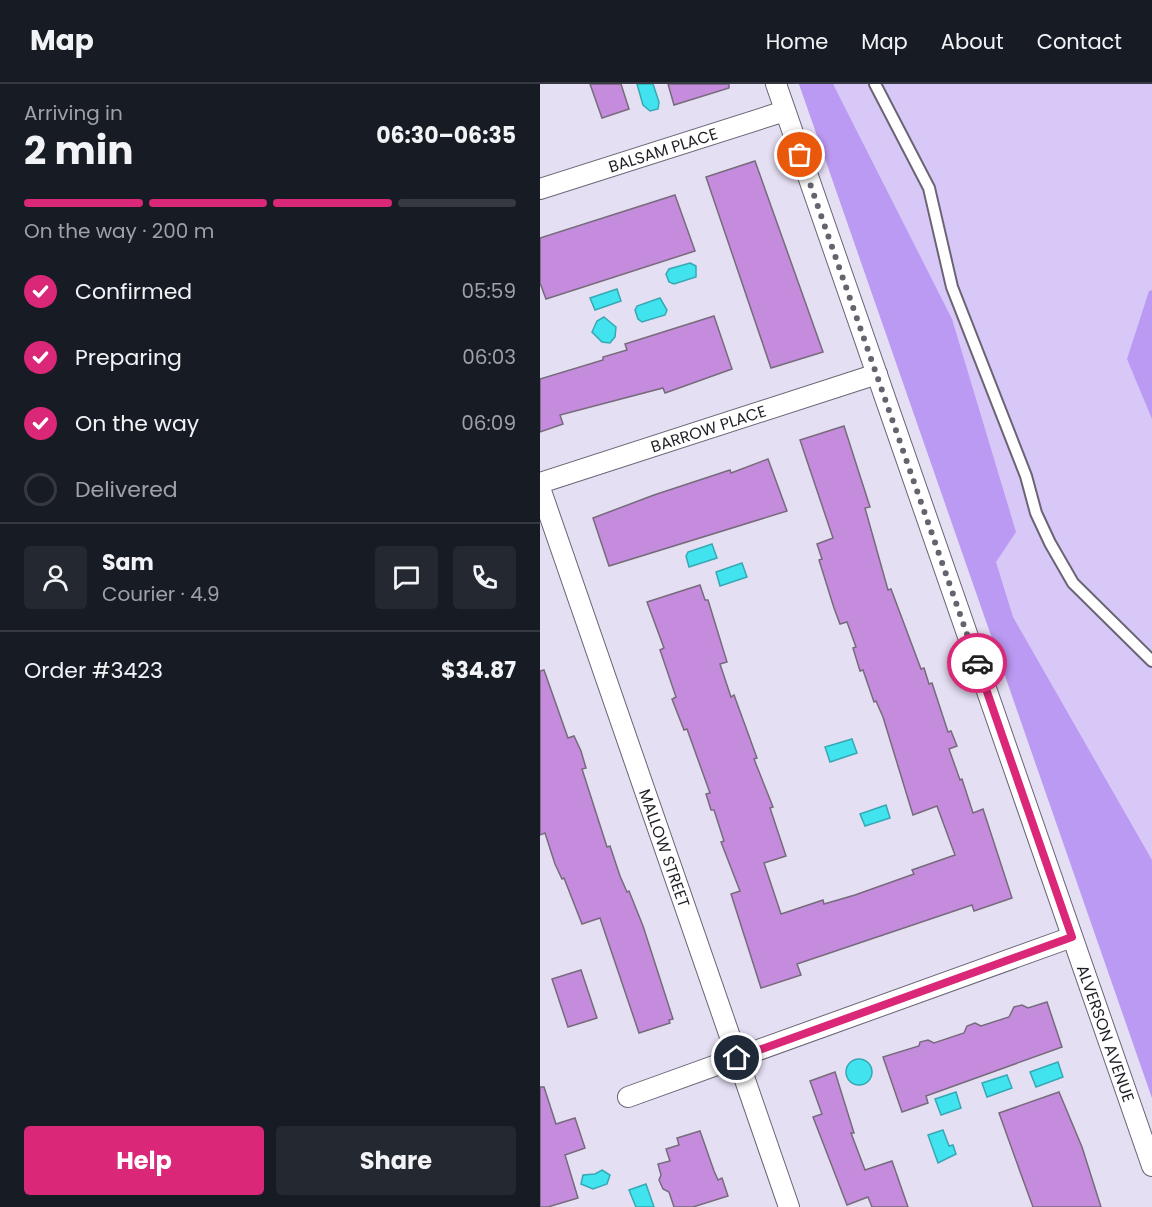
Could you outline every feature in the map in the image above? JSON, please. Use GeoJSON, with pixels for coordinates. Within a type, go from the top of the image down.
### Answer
{"type":"FeatureCollection","features":[{"type":"Feature","properties":{"kind":"street","name":"ALVERSON AVENUE"},"geometry":{"type":"LineString","coordinates":[[776,84],[1152,1166]]}},
{"type":"Feature","properties":{"kind":"street","name":"BALSAM PLACE"},"geometry":{"type":"LineString","coordinates":[[540,189],[785,111]]}},
{"type":"Feature","properties":{"kind":"street","name":"BARROW PLACE"},"geometry":{"type":"LineString","coordinates":[[540,483],[877,374]]}},
{"type":"Feature","properties":{"kind":"street","name":"MALLOW STREET"},"geometry":{"type":"LineString","coordinates":[[540,488],[789,1207]]}},
{"type":"Feature","properties":{"kind":"street"},"geometry":{"type":"LineString","coordinates":[[628,1097],[1072,937]]}},
{"type":"Feature","properties":{"kind":"lane"},"geometry":{"type":"LineString","coordinates":[[875,84],[929,188],[952,287],[1026,477],[1036,513],[1050,543],[1073,583],[1152,661]]}},
{"type":"Feature","properties":{"kind":"shaded area"},"geometry":{"type":"Polygon","coordinates":[[[799,84],[1152,84],[1152,1098],[799,84]]]}},
{"type":"Feature","properties":{"kind":"shaded area"},"geometry":{"type":"Polygon","coordinates":[[[799,84],[833,84],[952,319],[1016,532],[996,562],[1013,617],[1152,860],[1152,1098],[799,84]]]}},
{"type":"Feature","properties":{"kind":"shaded area"},"geometry":{"type":"Polygon","coordinates":[[[1152,290],[1152,419],[1127,359],[1149,291],[1152,290]]]}},
{"type":"Feature","properties":{"kind":"water"},"geometry":{"type":"Polygon","coordinates":[[[637,84],[653,84],[659,102],[658,109],[650,111],[643,105],[637,84]]]}},
{"type":"Feature","properties":{"kind":"water"},"geometry":{"type":"Polygon","coordinates":[[[690,263],[696,266],[696,277],[674,284],[669,282],[666,274],[669,269],[690,263]]]}},
{"type":"Feature","properties":{"kind":"water"},"geometry":{"type":"Polygon","coordinates":[[[617,289],[621,301],[595,310],[590,298],[617,289]]]}},
{"type":"Feature","properties":{"kind":"water"},"geometry":{"type":"Polygon","coordinates":[[[660,298],[667,310],[665,315],[642,322],[638,319],[635,310],[637,306],[660,298]]]}},
{"type":"Feature","properties":{"kind":"water"},"geometry":{"type":"Polygon","coordinates":[[[604,317],[616,327],[615,337],[610,343],[602,342],[592,332],[597,321],[604,317]]]}},
{"type":"Feature","properties":{"kind":"water"},"geometry":{"type":"Polygon","coordinates":[[[712,544],[717,558],[689,567],[686,556],[688,552],[712,544]]]}},
{"type":"Feature","properties":{"kind":"water"},"geometry":{"type":"Polygon","coordinates":[[[742,563],[747,577],[720,586],[716,572],[742,563]]]}},
{"type":"Feature","properties":{"kind":"water"},"geometry":{"type":"Polygon","coordinates":[[[852,739],[857,753],[830,762],[825,747],[852,739]]]}},
{"type":"Feature","properties":{"kind":"water"},"geometry":{"type":"Polygon","coordinates":[[[886,805],[890,818],[865,826],[860,814],[886,805]]]}},
{"type":"Feature","properties":{"kind":"water"},"geometry":{"type":"Polygon","coordinates":[[[859,1059],[868,1063],[872,1072],[868,1081],[859,1085],[850,1081],[846,1072],[850,1063],[859,1059]]]}},
{"type":"Feature","properties":{"kind":"water"},"geometry":{"type":"Polygon","coordinates":[[[1058,1062],[1063,1077],[1036,1087],[1030,1072],[1058,1062]]]}},
{"type":"Feature","properties":{"kind":"water"},"geometry":{"type":"Polygon","coordinates":[[[1007,1075],[1012,1088],[987,1097],[982,1083],[1007,1075]]]}},
{"type":"Feature","properties":{"kind":"water"},"geometry":{"type":"Polygon","coordinates":[[[956,1092],[961,1108],[941,1115],[935,1099],[956,1092]]]}},
{"type":"Feature","properties":{"kind":"water"},"geometry":{"type":"Polygon","coordinates":[[[943,1130],[949,1146],[953,1145],[956,1154],[938,1163],[928,1135],[943,1130]]]}},
{"type":"Feature","properties":{"kind":"water"},"geometry":{"type":"Polygon","coordinates":[[[602,1170],[610,1175],[607,1184],[593,1189],[581,1184],[583,1175],[595,1174],[602,1170]]]}},
{"type":"Feature","properties":{"kind":"water"},"geometry":{"type":"Polygon","coordinates":[[[646,1184],[654,1207],[636,1207],[629,1190],[646,1184]]]}},
{"type":"Feature","properties":{"kind":"building"},"geometry":{"type":"Polygon","coordinates":[[[590,84],[621,84],[629,109],[602,118],[590,84]]]}},
{"type":"Feature","properties":{"kind":"building"},"geometry":{"type":"Polygon","coordinates":[[[668,84],[729,84],[729,88],[674,105],[668,84]]]}},
{"type":"Feature","properties":{"kind":"building"},"geometry":{"type":"Polygon","coordinates":[[[755,161],[823,352],[771,368],[706,177],[755,161]]]}},
{"type":"Feature","properties":{"kind":"building"},"geometry":{"type":"Polygon","coordinates":[[[675,195],[695,251],[546,299],[540,283],[540,238],[675,195]]]}},
{"type":"Feature","properties":{"kind":"building"},"geometry":{"type":"Polygon","coordinates":[[[714,316],[732,369],[665,393],[663,388],[560,415],[563,424],[540,432],[540,379],[603,360],[603,357],[627,350],[625,344],[714,316]]]}},
{"type":"Feature","properties":{"kind":"building"},"geometry":{"type":"Polygon","coordinates":[[[844,426],[870,507],[865,508],[888,590],[891,589],[921,669],[924,668],[929,684],[932,683],[948,732],[951,731],[957,746],[949,749],[973,813],[983,809],[1012,898],[974,911],[972,905],[797,964],[801,975],[761,988],[731,894],[740,891],[721,842],[724,841],[714,810],[711,810],[706,794],[710,793],[687,729],[684,730],[672,699],[676,697],[660,650],[664,648],[647,602],[700,585],[705,600],[708,600],[727,662],[720,664],[731,697],[734,695],[757,758],[754,759],[773,807],[770,808],[786,856],[764,863],[781,914],[823,900],[824,904],[855,895],[914,874],[912,870],[955,855],[937,806],[913,815],[883,717],[876,701],[874,702],[863,670],[860,671],[853,648],[856,647],[847,622],[840,624],[819,560],[822,559],[817,544],[833,538],[800,440],[844,426]]]}},
{"type":"Feature","properties":{"kind":"building"},"geometry":{"type":"Polygon","coordinates":[[[768,459],[787,511],[609,566],[593,518],[654,495],[730,470],[731,473],[768,459]]]}},
{"type":"Feature","properties":{"kind":"building"},"geometry":{"type":"Polygon","coordinates":[[[544,670],[568,738],[574,736],[581,751],[586,768],[582,769],[607,847],[610,846],[620,876],[627,892],[629,891],[643,926],[673,1019],[669,1020],[670,1023],[639,1033],[600,918],[582,924],[564,878],[562,879],[555,864],[545,833],[540,835],[540,671],[544,670]]]}},
{"type":"Feature","properties":{"kind":"building"},"geometry":{"type":"Polygon","coordinates":[[[581,970],[597,1018],[568,1027],[552,979],[581,970]]]}},
{"type":"Feature","properties":{"kind":"building"},"geometry":{"type":"Polygon","coordinates":[[[1047,1002],[1062,1047],[926,1096],[928,1103],[902,1112],[883,1057],[919,1046],[920,1042],[928,1040],[934,1043],[964,1033],[967,1026],[975,1023],[981,1026],[1009,1017],[1014,1007],[1022,1005],[1028,1008],[1047,1002]]]}},
{"type":"Feature","properties":{"kind":"building"},"geometry":{"type":"Polygon","coordinates":[[[835,1072],[854,1133],[851,1133],[865,1170],[892,1161],[908,1207],[872,1207],[868,1197],[847,1205],[813,1117],[822,1114],[810,1081],[835,1072]]]}},
{"type":"Feature","properties":{"kind":"building"},"geometry":{"type":"Polygon","coordinates":[[[540,1087],[544,1087],[556,1124],[575,1118],[585,1148],[565,1155],[578,1198],[548,1207],[540,1207],[540,1087]]]}},
{"type":"Feature","properties":{"kind":"building"},"geometry":{"type":"Polygon","coordinates":[[[1059,1092],[1082,1147],[1101,1207],[1033,1207],[1022,1177],[999,1113],[1059,1092]]]}},
{"type":"Feature","properties":{"kind":"building"},"geometry":{"type":"Polygon","coordinates":[[[700,1131],[714,1171],[718,1180],[722,1178],[728,1196],[693,1207],[674,1207],[669,1192],[663,1189],[659,1180],[661,1175],[658,1164],[670,1161],[666,1149],[679,1145],[677,1138],[700,1131]]]}},
{"type":"Feature","properties":{"kind":"way so far"},"geometry":{"type":"LineString","coordinates":[[800,155],[977,663]]}},
{"type":"Feature","properties":{"kind":"route"},"geometry":{"type":"LineString","coordinates":[[737,1058],[1072,937],[977,663]]}}]}
